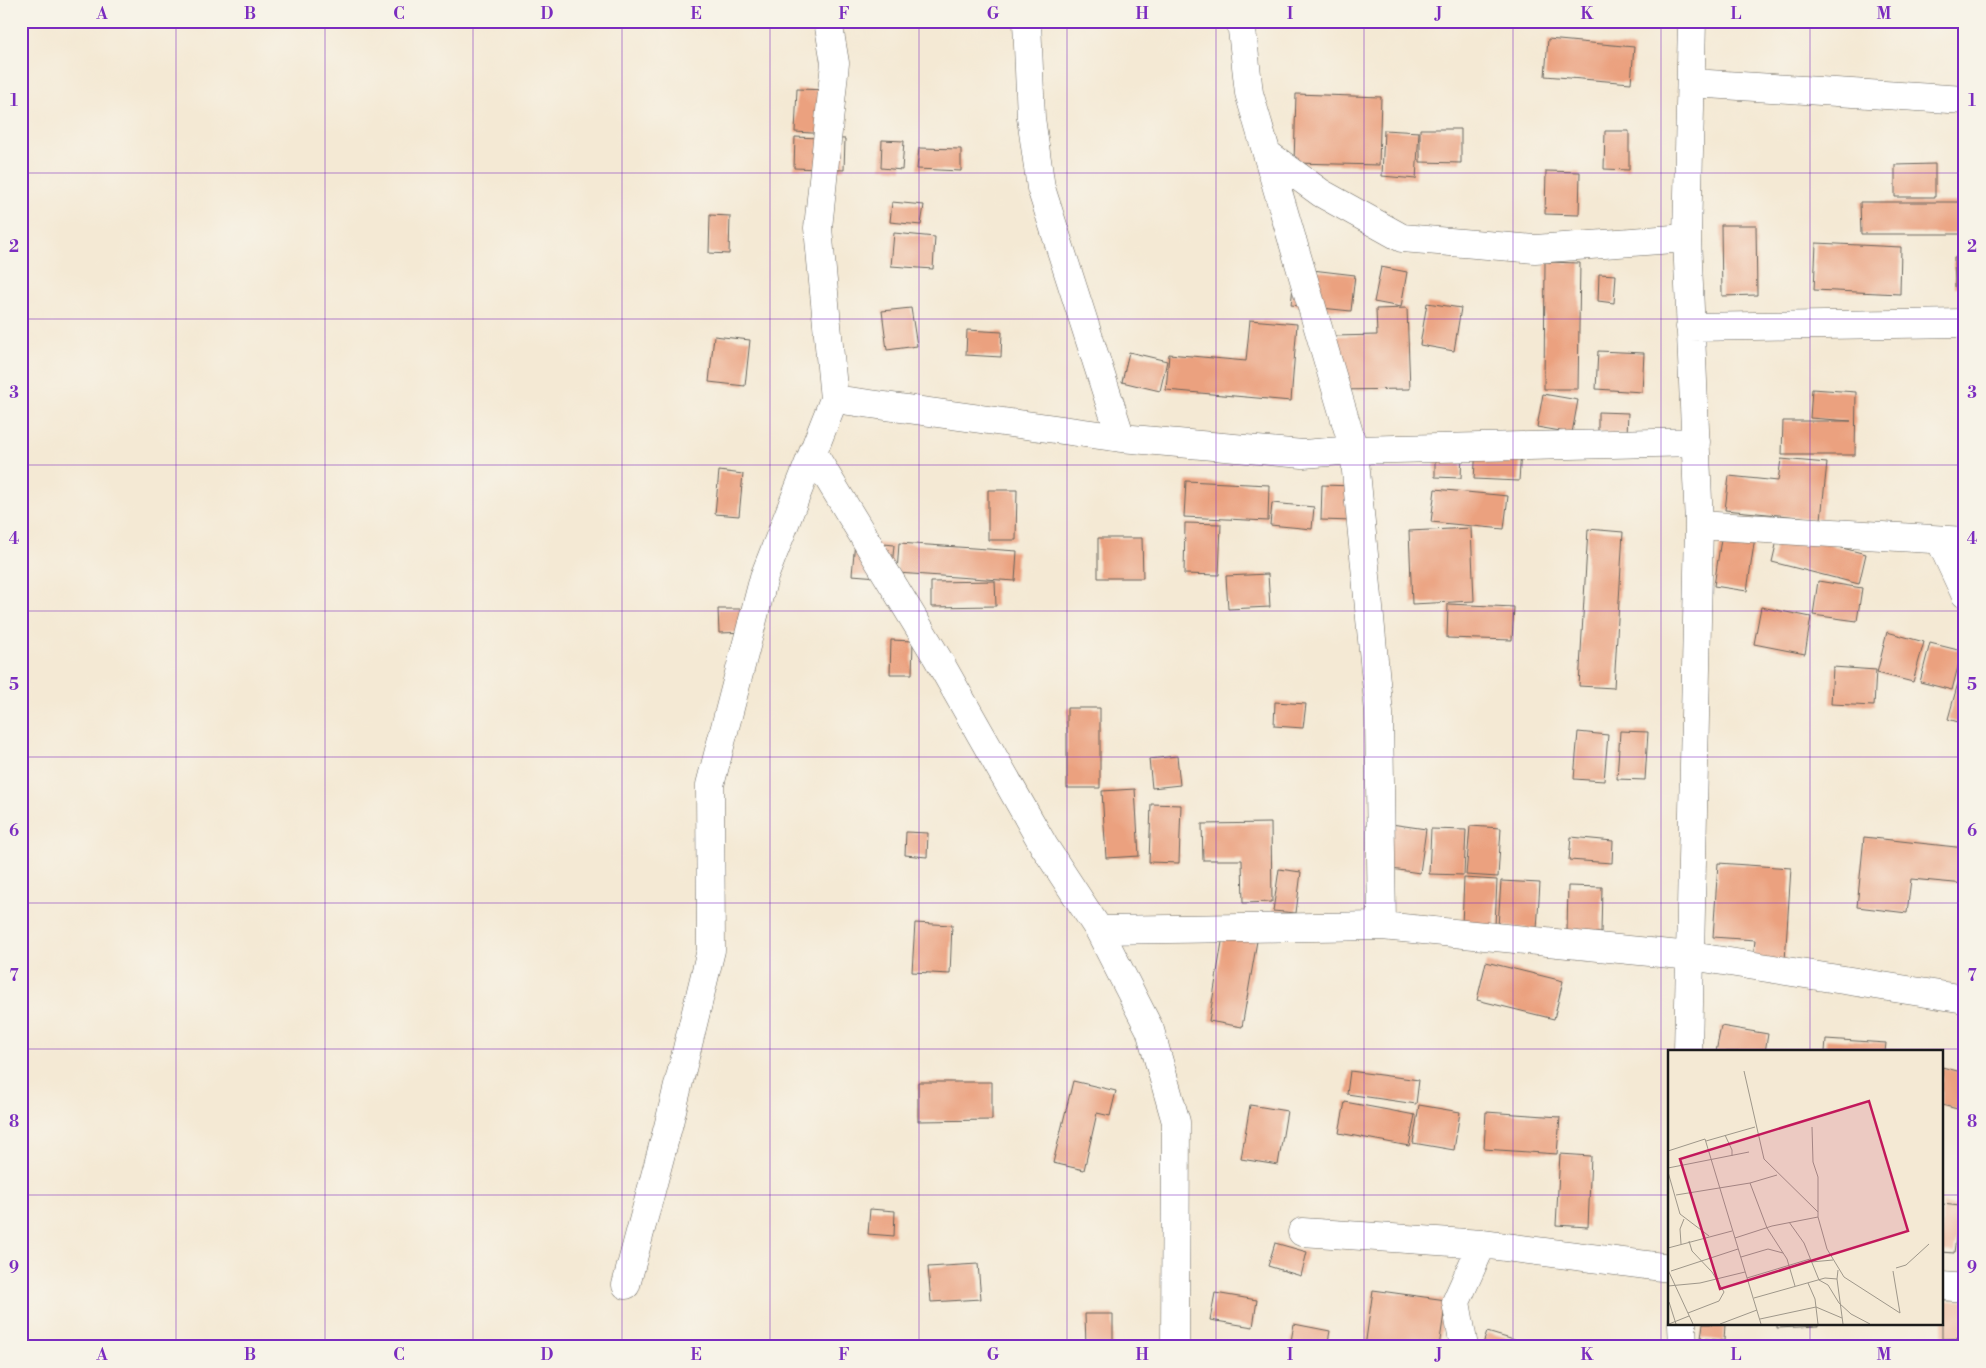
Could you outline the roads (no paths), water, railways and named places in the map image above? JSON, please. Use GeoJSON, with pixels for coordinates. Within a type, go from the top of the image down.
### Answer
{"type":"FeatureCollection","features":[{"type":"Feature","properties":{"kind":"street"},"geometry":{"type":"LineString","coordinates":[[626,1285],[668,1127],[711,950],[710,785],[764,577],[834,399],[818,228],[835,63],[828,21]]}},
{"type":"Feature","properties":{"kind":"street"},"geometry":{"type":"LineString","coordinates":[[1041,21],[1027,21],[1030,118],[1041,188],[1121,438]]}},
{"type":"Feature","properties":{"kind":"street"},"geometry":{"type":"LineString","coordinates":[[1242,21],[1249,93],[1269,155],[1354,450],[1379,713],[1382,926]]}},
{"type":"Feature","properties":{"kind":"street"},"geometry":{"type":"LineString","coordinates":[[1688,1050],[1699,525],[1687,238],[1692,21]]}},
{"type":"Feature","properties":{"kind":"street"},"geometry":{"type":"LineString","coordinates":[[1692,83],[1965,100]]}},
{"type":"Feature","properties":{"kind":"street"},"geometry":{"type":"LineString","coordinates":[[1269,155],[1321,193],[1402,238],[1535,249],[1687,238]]}},
{"type":"Feature","properties":{"kind":"street"},"geometry":{"type":"LineString","coordinates":[[1690,326],[1965,323]]}},
{"type":"Feature","properties":{"kind":"street"},"geometry":{"type":"LineString","coordinates":[[834,399],[1121,438],[1303,454],[1354,450],[1696,442]]}},
{"type":"Feature","properties":{"kind":"street"},"geometry":{"type":"LineString","coordinates":[[813,452],[938,659],[1044,846],[1099,930],[1150,1030],[1176,1122],[1175,1347]]}},
{"type":"Feature","properties":{"kind":"street"},"geometry":{"type":"LineString","coordinates":[[1699,525],[1952,540],[1965,594]]}},
{"type":"Feature","properties":{"kind":"street"},"geometry":{"type":"LineString","coordinates":[[1099,930],[1382,926],[1691,956],[1965,1000]]}},
{"type":"Feature","properties":{"kind":"street"},"geometry":{"type":"LineString","coordinates":[[1302,1232],[1482,1244],[1668,1268]]}},
{"type":"Feature","properties":{"kind":"street"},"geometry":{"type":"LineString","coordinates":[[1464,1347],[1456,1302],[1482,1244]]}},
{"type":"Feature","properties":{"kind":"street"},"geometry":{"type":"LineString","coordinates":[[1944,1286],[1965,1288]]}},
{"type":"Feature","properties":{"kind":"street"},"geometry":{"type":"LineString","coordinates":[[1682,1326],[1683,1347]]}}]}
